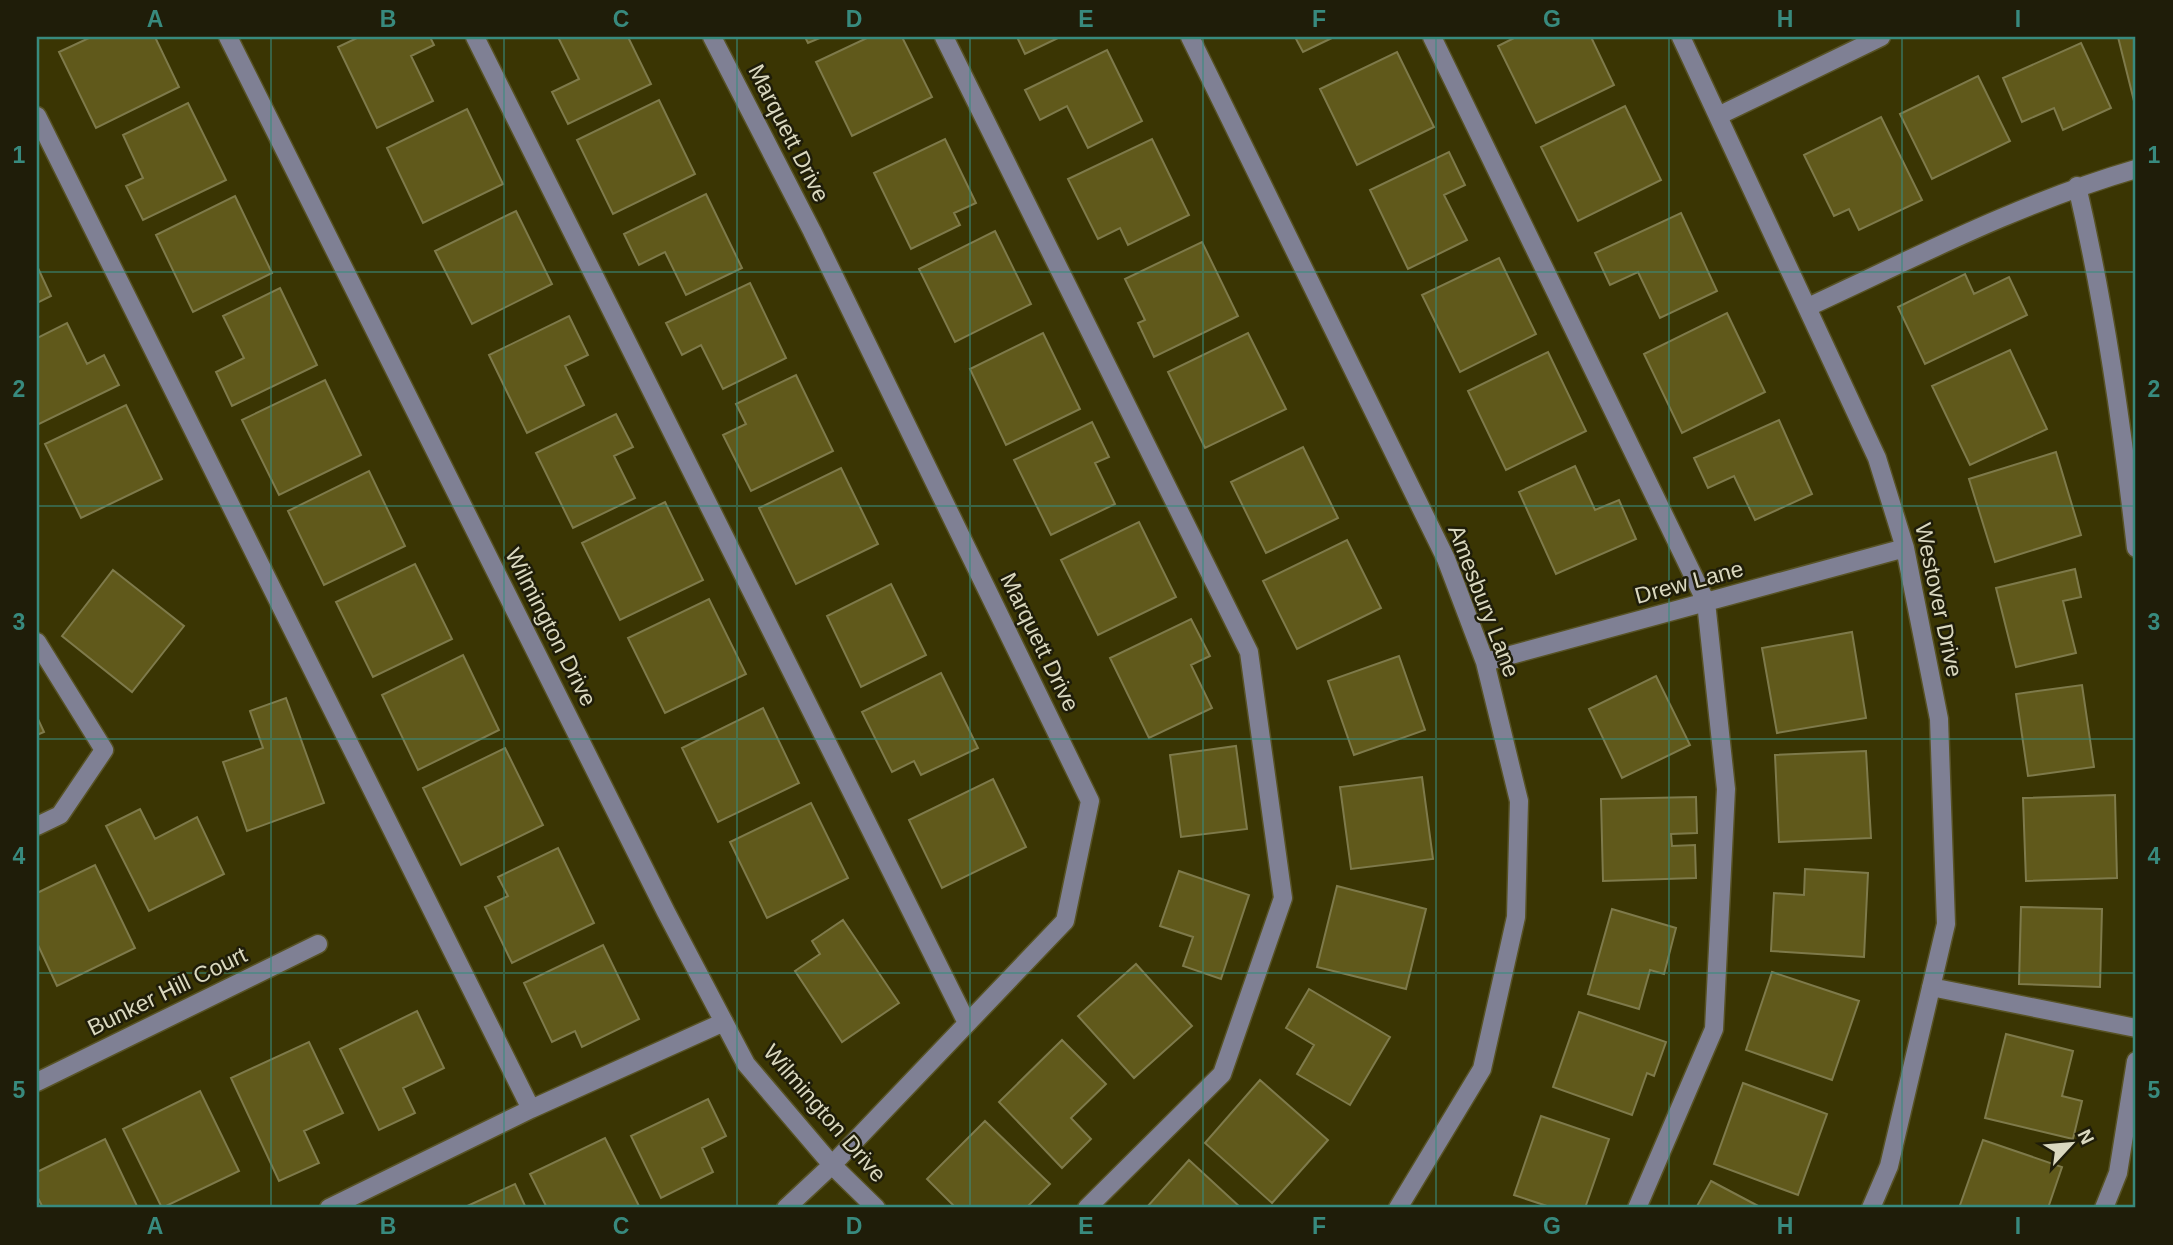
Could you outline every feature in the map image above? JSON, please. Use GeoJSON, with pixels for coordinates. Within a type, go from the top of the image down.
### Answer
{"type":"FeatureCollection","features":[{"type":"Feature","properties":{"kind":"street","name":"Wilmington Drive"},"geometry":{"type":"LineString","coordinates":[[228,37],[746,1063],[832,1165],[876,1208]]}},
{"type":"Feature","properties":{"kind":"street"},"geometry":{"type":"LineString","coordinates":[[475,37],[967,1023]]}},
{"type":"Feature","properties":{"kind":"street","name":"Marquett Drive"},"geometry":{"type":"LineString","coordinates":[[712,37],[818,244],[1090,801],[1065,921],[832,1165],[786,1208]]}},
{"type":"Feature","properties":{"kind":"street"},"geometry":{"type":"LineString","coordinates":[[944,37],[1249,652],[1283,898],[1222,1074],[1087,1208]]}},
{"type":"Feature","properties":{"kind":"street","name":"Amesbury Lane"},"geometry":{"type":"LineString","coordinates":[[1190,37],[1446,559],[1485,663],[1519,801],[1516,917],[1482,1069],[1398,1208]]}},
{"type":"Feature","properties":{"kind":"street"},"geometry":{"type":"LineString","coordinates":[[1432,37],[1706,602],[1726,789],[1714,1029],[1637,1208]]}},
{"type":"Feature","properties":{"kind":"street","name":"Westover Drive"},"geometry":{"type":"LineString","coordinates":[[1681,37],[1720,115],[1877,458],[1905,548],[1939,719],[1947,924],[1889,1166],[1871,1208]]}},
{"type":"Feature","properties":{"kind":"street"},"geometry":{"type":"LineString","coordinates":[[1720,115],[1881,37]]}},
{"type":"Feature","properties":{"kind":"street"},"geometry":{"type":"LineString","coordinates":[[37,116],[531,1109]]}},
{"type":"Feature","properties":{"kind":"street"},"geometry":{"type":"LineString","coordinates":[[1808,307],[2077,186],[2136,169]]}},
{"type":"Feature","properties":{"kind":"street"},"geometry":{"type":"LineString","coordinates":[[2077,186],[2100,286],[2122,427],[2136,548]]}},
{"type":"Feature","properties":{"kind":"street","name":"Drew Lane"},"geometry":{"type":"LineString","coordinates":[[1485,663],[1905,548]]}},
{"type":"Feature","properties":{"kind":"street"},"geometry":{"type":"LineString","coordinates":[[37,642],[104,750],[60,815],[37,826]]}},
{"type":"Feature","properties":{"kind":"street","name":"Bunker Hill Court"},"geometry":{"type":"LineString","coordinates":[[37,1082],[318,944]]}},
{"type":"Feature","properties":{"kind":"street"},"geometry":{"type":"LineString","coordinates":[[1931,987],[2136,1028]]}},
{"type":"Feature","properties":{"kind":"street"},"geometry":{"type":"LineString","coordinates":[[329,1208],[531,1109],[724,1022]]}},
{"type":"Feature","properties":{"kind":"street"},"geometry":{"type":"LineString","coordinates":[[2104,1208],[2118,1173],[2136,1060]]}},
{"type":"Feature","properties":{"kind":"building"},"geometry":{"type":"Polygon","coordinates":[[[91,37],[155,37],[179,87],[96,128],[59,52],[91,37]]]}},
{"type":"Feature","properties":{"kind":"building"},"geometry":{"type":"Polygon","coordinates":[[[359,37],[430,37],[434,45],[411,56],[433,101],[377,128],[338,47],[359,37]]]}},
{"type":"Feature","properties":{"kind":"building"},"geometry":{"type":"Polygon","coordinates":[[[558,37],[628,37],[651,84],[568,124],[552,92],[579,79],[558,37]]]}},
{"type":"Feature","properties":{"kind":"building"},"geometry":{"type":"Polygon","coordinates":[[[805,37],[822,37],[808,43],[805,37]]]}},
{"type":"Feature","properties":{"kind":"building"},"geometry":{"type":"Polygon","coordinates":[[[869,37],[902,37],[932,97],[852,136],[816,62],[869,37]]]}},
{"type":"Feature","properties":{"kind":"building"},"geometry":{"type":"Polygon","coordinates":[[[1017,37],[1060,37],[1025,54],[1017,37]]]}},
{"type":"Feature","properties":{"kind":"building"},"geometry":{"type":"Polygon","coordinates":[[[1295,37],[1334,37],[1303,52],[1295,37]]]}},
{"type":"Feature","properties":{"kind":"building"},"geometry":{"type":"Polygon","coordinates":[[[1516,37],[1591,37],[1614,85],[1536,123],[1498,46],[1516,37]]]}},
{"type":"Feature","properties":{"kind":"building"},"geometry":{"type":"Polygon","coordinates":[[[2118,37],[2136,37],[2136,109],[2118,37]]]}},
{"type":"Feature","properties":{"kind":"building"},"geometry":{"type":"Polygon","coordinates":[[[2081,43],[2111,108],[2063,130],[2054,108],[2022,122],[2003,78],[2081,43]]]}},
{"type":"Feature","properties":{"kind":"building"},"geometry":{"type":"Polygon","coordinates":[[[1107,50],[1142,121],[1088,148],[1067,106],[1040,120],[1025,90],[1107,50]]]}},
{"type":"Feature","properties":{"kind":"building"},"geometry":{"type":"Polygon","coordinates":[[[1397,52],[1434,127],[1357,165],[1320,89],[1397,52]]]}},
{"type":"Feature","properties":{"kind":"building"},"geometry":{"type":"Polygon","coordinates":[[[1978,76],[2010,141],[1932,179],[1900,114],[1978,76]]]}},
{"type":"Feature","properties":{"kind":"building"},"geometry":{"type":"Polygon","coordinates":[[[659,100],[695,174],[613,214],[577,140],[659,100]]]}},
{"type":"Feature","properties":{"kind":"building"},"geometry":{"type":"Polygon","coordinates":[[[188,103],[226,180],[143,220],[126,186],[143,178],[123,135],[188,103]]]}},
{"type":"Feature","properties":{"kind":"building"},"geometry":{"type":"Polygon","coordinates":[[[1625,106],[1661,180],[1578,221],[1541,147],[1625,106]]]}},
{"type":"Feature","properties":{"kind":"building"},"geometry":{"type":"Polygon","coordinates":[[[467,109],[503,184],[423,223],[387,148],[467,109]]]}},
{"type":"Feature","properties":{"kind":"building"},"geometry":{"type":"Polygon","coordinates":[[[1881,117],[1922,200],[1859,230],[1849,209],[1834,216],[1804,155],[1881,117]]]}},
{"type":"Feature","properties":{"kind":"building"},"geometry":{"type":"Polygon","coordinates":[[[945,139],[976,203],[954,213],[960,225],[911,249],[874,173],[945,139]]]}},
{"type":"Feature","properties":{"kind":"building"},"geometry":{"type":"Polygon","coordinates":[[[1152,139],[1189,215],[1128,245],[1120,228],[1098,239],[1068,179],[1152,139]]]}},
{"type":"Feature","properties":{"kind":"building"},"geometry":{"type":"Polygon","coordinates":[[[1449,152],[1465,185],[1444,195],[1467,240],[1408,269],[1370,190],[1449,152]]]}},
{"type":"Feature","properties":{"kind":"building"},"geometry":{"type":"Polygon","coordinates":[[[706,194],[742,268],[686,295],[665,252],[639,265],[624,234],[706,194]]]}},
{"type":"Feature","properties":{"kind":"building"},"geometry":{"type":"Polygon","coordinates":[[[235,196],[272,273],[193,312],[156,235],[235,196]]]}},
{"type":"Feature","properties":{"kind":"building"},"geometry":{"type":"Polygon","coordinates":[[[516,211],[552,284],[472,324],[435,251],[516,211]]]}},
{"type":"Feature","properties":{"kind":"building"},"geometry":{"type":"Polygon","coordinates":[[[1681,213],[1717,291],[1660,318],[1638,272],[1610,285],[1595,253],[1681,213]]]}},
{"type":"Feature","properties":{"kind":"building"},"geometry":{"type":"Polygon","coordinates":[[[995,231],[1031,304],[955,342],[919,269],[995,231]]]}},
{"type":"Feature","properties":{"kind":"building"},"geometry":{"type":"Polygon","coordinates":[[[1202,242],[1238,316],[1154,357],[1138,323],[1145,320],[1125,279],[1202,242]]]}},
{"type":"Feature","properties":{"kind":"building"},"geometry":{"type":"Polygon","coordinates":[[[1499,258],[1536,334],[1460,372],[1422,295],[1499,258]]]}},
{"type":"Feature","properties":{"kind":"building"},"geometry":{"type":"Polygon","coordinates":[[[37,266],[51,296],[37,303],[37,266]]]}},
{"type":"Feature","properties":{"kind":"building"},"geometry":{"type":"Polygon","coordinates":[[[1965,274],[1974,294],[2009,277],[2027,315],[1925,364],[1898,307],[1965,274]]]}},
{"type":"Feature","properties":{"kind":"building"},"geometry":{"type":"Polygon","coordinates":[[[750,283],[786,358],[723,389],[701,345],[682,355],[666,323],[750,283]]]}},
{"type":"Feature","properties":{"kind":"building"},"geometry":{"type":"Polygon","coordinates":[[[280,288],[317,365],[232,406],[216,372],[244,358],[223,316],[280,288]]]}},
{"type":"Feature","properties":{"kind":"building"},"geometry":{"type":"Polygon","coordinates":[[[1727,313],[1765,392],[1682,433],[1644,354],[1727,313]]]}},
{"type":"Feature","properties":{"kind":"building"},"geometry":{"type":"Polygon","coordinates":[[[569,316],[588,355],[565,366],[584,405],[527,433],[489,355],[569,316]]]}},
{"type":"Feature","properties":{"kind":"building"},"geometry":{"type":"Polygon","coordinates":[[[67,323],[87,364],[104,355],[119,385],[37,425],[37,338],[67,323]]]}},
{"type":"Feature","properties":{"kind":"building"},"geometry":{"type":"Polygon","coordinates":[[[1043,333],[1080,409],[1006,445],[970,369],[1043,333]]]}},
{"type":"Feature","properties":{"kind":"building"},"geometry":{"type":"Polygon","coordinates":[[[1248,333],[1286,409],[1205,448],[1168,372],[1248,333]]]}},
{"type":"Feature","properties":{"kind":"building"},"geometry":{"type":"Polygon","coordinates":[[[2010,350],[2047,429],[1970,465],[1932,386],[2010,350]]]}},
{"type":"Feature","properties":{"kind":"building"},"geometry":{"type":"Polygon","coordinates":[[[1548,352],[1586,431],[1506,470],[1468,391],[1548,352]]]}},
{"type":"Feature","properties":{"kind":"building"},"geometry":{"type":"Polygon","coordinates":[[[796,375],[833,451],[751,491],[723,435],[746,424],[736,404],[796,375]]]}},
{"type":"Feature","properties":{"kind":"building"},"geometry":{"type":"Polygon","coordinates":[[[325,380],[361,455],[279,495],[242,420],[325,380]]]}},
{"type":"Feature","properties":{"kind":"building"},"geometry":{"type":"Polygon","coordinates":[[[126,405],[162,479],[81,518],[45,444],[126,405]]]}},
{"type":"Feature","properties":{"kind":"building"},"geometry":{"type":"Polygon","coordinates":[[[616,414],[633,447],[614,456],[635,498],[573,528],[536,453],[616,414]]]}},
{"type":"Feature","properties":{"kind":"building"},"geometry":{"type":"Polygon","coordinates":[[[1779,420],[1812,494],[1755,520],[1734,476],[1708,488],[1694,458],[1779,420]]]}},
{"type":"Feature","properties":{"kind":"building"},"geometry":{"type":"Polygon","coordinates":[[[1092,422],[1109,457],[1095,463],[1115,504],[1051,535],[1014,460],[1092,422]]]}},
{"type":"Feature","properties":{"kind":"building"},"geometry":{"type":"Polygon","coordinates":[[[1303,447],[1338,518],[1266,553],[1231,482],[1303,447]]]}},
{"type":"Feature","properties":{"kind":"building"},"geometry":{"type":"Polygon","coordinates":[[[2056,452],[2081,535],[1995,562],[1969,479],[2056,452]]]}},
{"type":"Feature","properties":{"kind":"building"},"geometry":{"type":"Polygon","coordinates":[[[1575,466],[1595,510],[1619,500],[1636,539],[1556,574],[1519,492],[1575,466]]]}},
{"type":"Feature","properties":{"kind":"building"},"geometry":{"type":"Polygon","coordinates":[[[841,468],[878,544],[796,584],[759,508],[841,468]]]}},
{"type":"Feature","properties":{"kind":"building"},"geometry":{"type":"Polygon","coordinates":[[[369,471],[405,546],[324,585],[288,511],[369,471]]]}},
{"type":"Feature","properties":{"kind":"building"},"geometry":{"type":"Polygon","coordinates":[[[665,502],[703,580],[620,620],[582,543],[665,502]]]}},
{"type":"Feature","properties":{"kind":"building"},"geometry":{"type":"Polygon","coordinates":[[[1139,522],[1176,597],[1098,635],[1061,560],[1139,522]]]}},
{"type":"Feature","properties":{"kind":"building"},"geometry":{"type":"Polygon","coordinates":[[[1347,540],[1381,608],[1297,649],[1263,581],[1347,540]]]}},
{"type":"Feature","properties":{"kind":"building"},"geometry":{"type":"Polygon","coordinates":[[[415,564],[452,639],[373,677],[336,602],[415,564]]]}},
{"type":"Feature","properties":{"kind":"building"},"geometry":{"type":"Polygon","coordinates":[[[2075,569],[2081,597],[2063,601],[2076,653],[2016,667],[1996,588],[2075,569]]]}},
{"type":"Feature","properties":{"kind":"building"},"geometry":{"type":"Polygon","coordinates":[[[113,570],[184,626],[132,692],[62,636],[113,570]]]}},
{"type":"Feature","properties":{"kind":"building"},"geometry":{"type":"Polygon","coordinates":[[[891,584],[926,655],[861,687],[827,616],[891,584]]]}},
{"type":"Feature","properties":{"kind":"building"},"geometry":{"type":"Polygon","coordinates":[[[709,599],[746,674],[665,713],[628,638],[709,599]]]}},
{"type":"Feature","properties":{"kind":"building"},"geometry":{"type":"Polygon","coordinates":[[[1191,619],[1210,656],[1191,665],[1212,708],[1149,738],[1110,658],[1191,619]]]}},
{"type":"Feature","properties":{"kind":"building"},"geometry":{"type":"Polygon","coordinates":[[[1852,632],[1866,718],[1777,733],[1762,648],[1852,632]]]}},
{"type":"Feature","properties":{"kind":"building"},"geometry":{"type":"Polygon","coordinates":[[[463,655],[499,730],[418,770],[382,695],[463,655]]]}},
{"type":"Feature","properties":{"kind":"building"},"geometry":{"type":"Polygon","coordinates":[[[1399,656],[1425,730],[1354,755],[1328,681],[1399,656]]]}},
{"type":"Feature","properties":{"kind":"building"},"geometry":{"type":"Polygon","coordinates":[[[941,673],[978,748],[921,775],[914,761],[892,772],[862,712],[941,673]]]}},
{"type":"Feature","properties":{"kind":"building"},"geometry":{"type":"Polygon","coordinates":[[[1656,676],[1690,745],[1622,778],[1589,709],[1656,676]]]}},
{"type":"Feature","properties":{"kind":"building"},"geometry":{"type":"Polygon","coordinates":[[[2082,685],[2094,767],[2028,776],[2016,694],[2082,685]]]}},
{"type":"Feature","properties":{"kind":"building"},"geometry":{"type":"Polygon","coordinates":[[[286,698],[324,803],[247,831],[223,762],[263,748],[250,711],[286,698]]]}},
{"type":"Feature","properties":{"kind":"building"},"geometry":{"type":"Polygon","coordinates":[[[763,708],[799,783],[718,822],[682,748],[763,708]]]}},
{"type":"Feature","properties":{"kind":"building"},"geometry":{"type":"Polygon","coordinates":[[[37,717],[44,732],[37,735],[37,717]]]}},
{"type":"Feature","properties":{"kind":"building"},"geometry":{"type":"Polygon","coordinates":[[[1236,746],[1247,829],[1181,837],[1170,755],[1236,746]]]}},
{"type":"Feature","properties":{"kind":"building"},"geometry":{"type":"Polygon","coordinates":[[[505,748],[543,825],[461,865],[423,788],[505,748]]]}},
{"type":"Feature","properties":{"kind":"building"},"geometry":{"type":"Polygon","coordinates":[[[1866,751],[1871,838],[1779,842],[1775,755],[1866,751]]]}},
{"type":"Feature","properties":{"kind":"building"},"geometry":{"type":"Polygon","coordinates":[[[1422,777],[1433,859],[1351,869],[1340,787],[1422,777]]]}},
{"type":"Feature","properties":{"kind":"building"},"geometry":{"type":"Polygon","coordinates":[[[993,779],[1026,847],[942,888],[909,820],[993,779]]]}},
{"type":"Feature","properties":{"kind":"building"},"geometry":{"type":"Polygon","coordinates":[[[2115,795],[2117,878],[2026,881],[2023,798],[2115,795]]]}},
{"type":"Feature","properties":{"kind":"building"},"geometry":{"type":"Polygon","coordinates":[[[1696,797],[1697,833],[1671,834],[1672,846],[1695,845],[1696,878],[1603,881],[1601,799],[1696,797]]]}},
{"type":"Feature","properties":{"kind":"building"},"geometry":{"type":"Polygon","coordinates":[[[811,803],[848,878],[767,918],[730,842],[811,803]]]}},
{"type":"Feature","properties":{"kind":"building"},"geometry":{"type":"Polygon","coordinates":[[[140,809],[155,839],[197,817],[224,874],[149,911],[106,826],[140,809]]]}},
{"type":"Feature","properties":{"kind":"building"},"geometry":{"type":"Polygon","coordinates":[[[558,848],[594,923],[512,963],[485,907],[508,896],[498,877],[558,848]]]}},
{"type":"Feature","properties":{"kind":"building"},"geometry":{"type":"Polygon","coordinates":[[[95,865],[135,948],[57,986],[37,943],[37,893],[95,865]]]}},
{"type":"Feature","properties":{"kind":"building"},"geometry":{"type":"Polygon","coordinates":[[[1805,869],[1868,873],[1864,957],[1771,951],[1774,893],[1804,895],[1805,869]]]}},
{"type":"Feature","properties":{"kind":"building"},"geometry":{"type":"Polygon","coordinates":[[[1179,871],[1249,895],[1221,979],[1183,966],[1193,937],[1160,926],[1179,871]]]}},
{"type":"Feature","properties":{"kind":"building"},"geometry":{"type":"Polygon","coordinates":[[[1337,886],[1426,909],[1406,989],[1317,967],[1337,886]]]}},
{"type":"Feature","properties":{"kind":"building"},"geometry":{"type":"Polygon","coordinates":[[[2021,907],[2102,909],[2100,987],[2019,984],[2021,907]]]}},
{"type":"Feature","properties":{"kind":"building"},"geometry":{"type":"Polygon","coordinates":[[[1612,909],[1676,928],[1664,974],[1650,970],[1639,1009],[1588,994],[1612,909]]]}},
{"type":"Feature","properties":{"kind":"building"},"geometry":{"type":"Polygon","coordinates":[[[843,920],[899,1003],[842,1042],[795,971],[820,954],[812,941],[843,920]]]}},
{"type":"Feature","properties":{"kind":"building"},"geometry":{"type":"Polygon","coordinates":[[[603,945],[639,1019],[582,1047],[575,1031],[552,1042],[524,983],[603,945]]]}},
{"type":"Feature","properties":{"kind":"building"},"geometry":{"type":"Polygon","coordinates":[[[1136,964],[1192,1026],[1134,1078],[1078,1016],[1136,964]]]}},
{"type":"Feature","properties":{"kind":"building"},"geometry":{"type":"Polygon","coordinates":[[[1772,972],[1859,1001],[1832,1080],[1746,1050],[1772,972]]]}},
{"type":"Feature","properties":{"kind":"building"},"geometry":{"type":"Polygon","coordinates":[[[1309,989],[1390,1037],[1350,1105],[1297,1074],[1314,1045],[1286,1028],[1309,989]]]}},
{"type":"Feature","properties":{"kind":"building"},"geometry":{"type":"Polygon","coordinates":[[[417,1011],[444,1068],[403,1088],[415,1113],[379,1130],[340,1049],[417,1011]]]}},
{"type":"Feature","properties":{"kind":"building"},"geometry":{"type":"Polygon","coordinates":[[[1579,1012],[1666,1042],[1654,1076],[1647,1073],[1632,1115],[1553,1087],[1579,1012]]]}},
{"type":"Feature","properties":{"kind":"building"},"geometry":{"type":"Polygon","coordinates":[[[2006,1034],[2073,1051],[2062,1096],[2082,1101],[2073,1139],[1985,1118],[2006,1034]]]}},
{"type":"Feature","properties":{"kind":"building"},"geometry":{"type":"Polygon","coordinates":[[[1062,1040],[1106,1084],[1071,1118],[1091,1139],[1062,1168],[999,1102],[1062,1040]]]}},
{"type":"Feature","properties":{"kind":"building"},"geometry":{"type":"Polygon","coordinates":[[[309,1042],[343,1113],[304,1131],[319,1163],[279,1181],[231,1078],[309,1042]]]}},
{"type":"Feature","properties":{"kind":"building"},"geometry":{"type":"Polygon","coordinates":[[[1260,1080],[1328,1140],[1272,1203],[1205,1143],[1260,1080]]]}},
{"type":"Feature","properties":{"kind":"building"},"geometry":{"type":"Polygon","coordinates":[[[1743,1083],[1827,1114],[1798,1195],[1714,1164],[1743,1083]]]}},
{"type":"Feature","properties":{"kind":"building"},"geometry":{"type":"Polygon","coordinates":[[[200,1091],[239,1171],[162,1208],[123,1129],[200,1091]]]}},
{"type":"Feature","properties":{"kind":"building"},"geometry":{"type":"Polygon","coordinates":[[[708,1099],[726,1136],[702,1148],[713,1172],[661,1198],[631,1136],[708,1099]]]}},
{"type":"Feature","properties":{"kind":"building"},"geometry":{"type":"Polygon","coordinates":[[[1541,1116],[1609,1139],[1585,1208],[1553,1208],[1514,1195],[1541,1116]]]}},
{"type":"Feature","properties":{"kind":"building"},"geometry":{"type":"Polygon","coordinates":[[[985,1121],[1050,1184],[1026,1208],[956,1208],[927,1179],[985,1121]]]}},
{"type":"Feature","properties":{"kind":"building"},"geometry":{"type":"Polygon","coordinates":[[[605,1138],[640,1208],[547,1208],[530,1174],[605,1138]]]}},
{"type":"Feature","properties":{"kind":"building"},"geometry":{"type":"Polygon","coordinates":[[[105,1139],[137,1206],[43,1208],[37,1196],[37,1172],[105,1139]]]}},
{"type":"Feature","properties":{"kind":"building"},"geometry":{"type":"Polygon","coordinates":[[[1983,1140],[2062,1167],[2048,1208],[1959,1208],[1983,1140]]]}},
{"type":"Feature","properties":{"kind":"building"},"geometry":{"type":"Polygon","coordinates":[[[1189,1160],[1241,1208],[1147,1207],[1189,1160]]]}},
{"type":"Feature","properties":{"kind":"building"},"geometry":{"type":"Polygon","coordinates":[[[1711,1181],[1762,1208],[1696,1208],[1711,1181]]]}},
{"type":"Feature","properties":{"kind":"building"},"geometry":{"type":"Polygon","coordinates":[[[515,1184],[526,1208],[463,1208],[515,1184]]]}}]}
